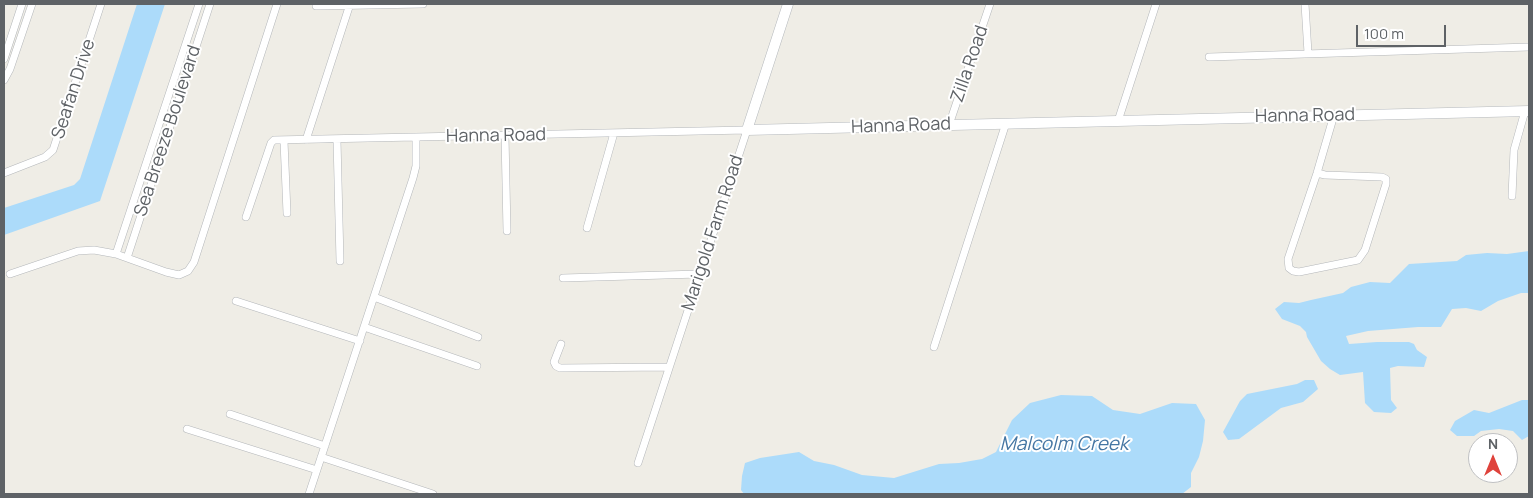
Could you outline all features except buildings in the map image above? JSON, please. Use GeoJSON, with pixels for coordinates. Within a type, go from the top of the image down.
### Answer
{"type":"FeatureCollection","features":[{"type":"Feature","properties":{"kind":"street"},"geometry":{"type":"LineString","coordinates":[[4,59],[22,4]]}},
{"type":"Feature","properties":{"kind":"street"},"geometry":{"type":"LineString","coordinates":[[4,80],[10,69],[32,4]]}},
{"type":"Feature","properties":{"kind":"street","name":"Seafan Drive"},"geometry":{"type":"LineString","coordinates":[[4,173],[46,157],[53,150],[102,4]]}},
{"type":"Feature","properties":{"kind":"street","name":"Sea Breeze Boulevard"},"geometry":{"type":"LineString","coordinates":[[116,254],[199,4]]}},
{"type":"Feature","properties":{"kind":"street","name":"Sea Breeze Boulevard"},"geometry":{"type":"LineString","coordinates":[[127,258],[210,4]]}},
{"type":"Feature","properties":{"kind":"street"},"geometry":{"type":"LineString","coordinates":[[10,274],[78,250],[94,250],[116,254],[166,272],[179,274],[188,271],[192,267],[277,4]]}},
{"type":"Feature","properties":{"kind":"street"},"geometry":{"type":"LineString","coordinates":[[316,6],[423,4]]}},
{"type":"Feature","properties":{"kind":"street","name":"Marigold Farm Road"},"geometry":{"type":"LineString","coordinates":[[638,463],[788,4]]}},
{"type":"Feature","properties":{"kind":"street","name":"Zilla Road"},"geometry":{"type":"LineString","coordinates":[[949,125],[990,4]]}},
{"type":"Feature","properties":{"kind":"street"},"geometry":{"type":"LineString","coordinates":[[1118,121],[1156,4]]}},
{"type":"Feature","properties":{"kind":"street"},"geometry":{"type":"LineString","coordinates":[[1305,4],[1308,53]]}},
{"type":"Feature","properties":{"kind":"street"},"geometry":{"type":"LineString","coordinates":[[306,140],[350,5]]}},
{"type":"Feature","properties":{"kind":"street"},"geometry":{"type":"LineString","coordinates":[[1209,56],[1529,46]]}},
{"type":"Feature","properties":{"kind":"street"},"geometry":{"type":"LineString","coordinates":[[1512,196],[1514,150],[1527,111]]}},
{"type":"Feature","properties":{"kind":"street","name":"Hanna Road"},"geometry":{"type":"LineString","coordinates":[[246,217],[272,142],[284,141],[1527,111]]}},
{"type":"Feature","properties":{"kind":"street"},"geometry":{"type":"LineString","coordinates":[[1317,173],[1324,176],[1382,177],[1386,179],[1386,184],[1365,250],[1358,260],[1299,272],[1293,271],[1289,268],[1288,259],[1334,116]]}},
{"type":"Feature","properties":{"kind":"street"},"geometry":{"type":"LineString","coordinates":[[934,347],[1006,123]]}},
{"type":"Feature","properties":{"kind":"street"},"geometry":{"type":"LineString","coordinates":[[587,228],[614,133]]}},
{"type":"Feature","properties":{"kind":"street"},"geometry":{"type":"LineString","coordinates":[[505,136],[507,231]]}},
{"type":"Feature","properties":{"kind":"street"},"geometry":{"type":"LineString","coordinates":[[309,494],[415,172],[416,138]]}},
{"type":"Feature","properties":{"kind":"street"},"geometry":{"type":"LineString","coordinates":[[337,140],[340,261]]}},
{"type":"Feature","properties":{"kind":"street"},"geometry":{"type":"LineString","coordinates":[[284,141],[287,213]]}},
{"type":"Feature","properties":{"kind":"street"},"geometry":{"type":"LineString","coordinates":[[563,278],[700,274]]}},
{"type":"Feature","properties":{"kind":"street"},"geometry":{"type":"LineString","coordinates":[[374,297],[478,337]]}},
{"type":"Feature","properties":{"kind":"street"},"geometry":{"type":"LineString","coordinates":[[236,301],[360,341]]}},
{"type":"Feature","properties":{"kind":"street"},"geometry":{"type":"LineString","coordinates":[[364,327],[477,366]]}},
{"type":"Feature","properties":{"kind":"street"},"geometry":{"type":"LineString","coordinates":[[561,344],[554,362],[560,368],[669,367]]}},
{"type":"Feature","properties":{"kind":"street"},"geometry":{"type":"LineString","coordinates":[[230,414],[325,446]]}},
{"type":"Feature","properties":{"kind":"street"},"geometry":{"type":"LineString","coordinates":[[187,429],[317,470]]}},
{"type":"Feature","properties":{"kind":"street"},"geometry":{"type":"LineString","coordinates":[[321,457],[433,494]]}},
{"type":"Feature","properties":{"kind":"water"},"geometry":{"type":"Polygon","coordinates":[[[137,4],[165,4],[100,201],[4,235],[4,208],[74,185],[80,179],[137,4]]]}},
{"type":"Feature","properties":{"kind":"water"},"geometry":{"type":"Polygon","coordinates":[[[1529,251],[1529,293],[1521,293],[1498,301],[1481,311],[1466,308],[1452,309],[1441,327],[1368,331],[1346,336],[1349,344],[1409,342],[1414,344],[1417,350],[1427,357],[1424,367],[1398,366],[1390,368],[1391,400],[1397,408],[1391,413],[1374,412],[1365,403],[1363,372],[1340,375],[1330,369],[1321,361],[1306,332],[1300,326],[1282,319],[1275,309],[1284,302],[1299,303],[1343,293],[1351,287],[1370,282],[1390,283],[1409,264],[1457,261],[1466,255],[1507,254],[1529,251]]]}},
{"type":"Feature","properties":{"kind":"water"},"geometry":{"type":"Polygon","coordinates":[[[1305,380],[1314,380],[1318,389],[1303,402],[1281,408],[1239,439],[1228,440],[1223,432],[1240,401],[1247,394],[1297,384],[1305,380]]]}},
{"type":"Feature","properties":{"kind":"water","name":"Malcolm Creek"},"geometry":{"type":"Polygon","coordinates":[[[1061,395],[1092,396],[1113,410],[1140,414],[1172,403],[1196,404],[1205,420],[1199,457],[1191,473],[1191,487],[1182,494],[744,494],[741,490],[745,463],[760,458],[799,452],[814,461],[834,465],[862,475],[894,478],[939,464],[982,459],[996,452],[1012,420],[1030,403],[1061,395]]]}},
{"type":"Feature","properties":{"kind":"water"},"geometry":{"type":"Polygon","coordinates":[[[1522,400],[1529,400],[1529,436],[1522,440],[1518,433],[1499,429],[1468,433],[1468,436],[1457,436],[1450,430],[1455,421],[1474,410],[1489,413],[1522,400]]]}}]}
